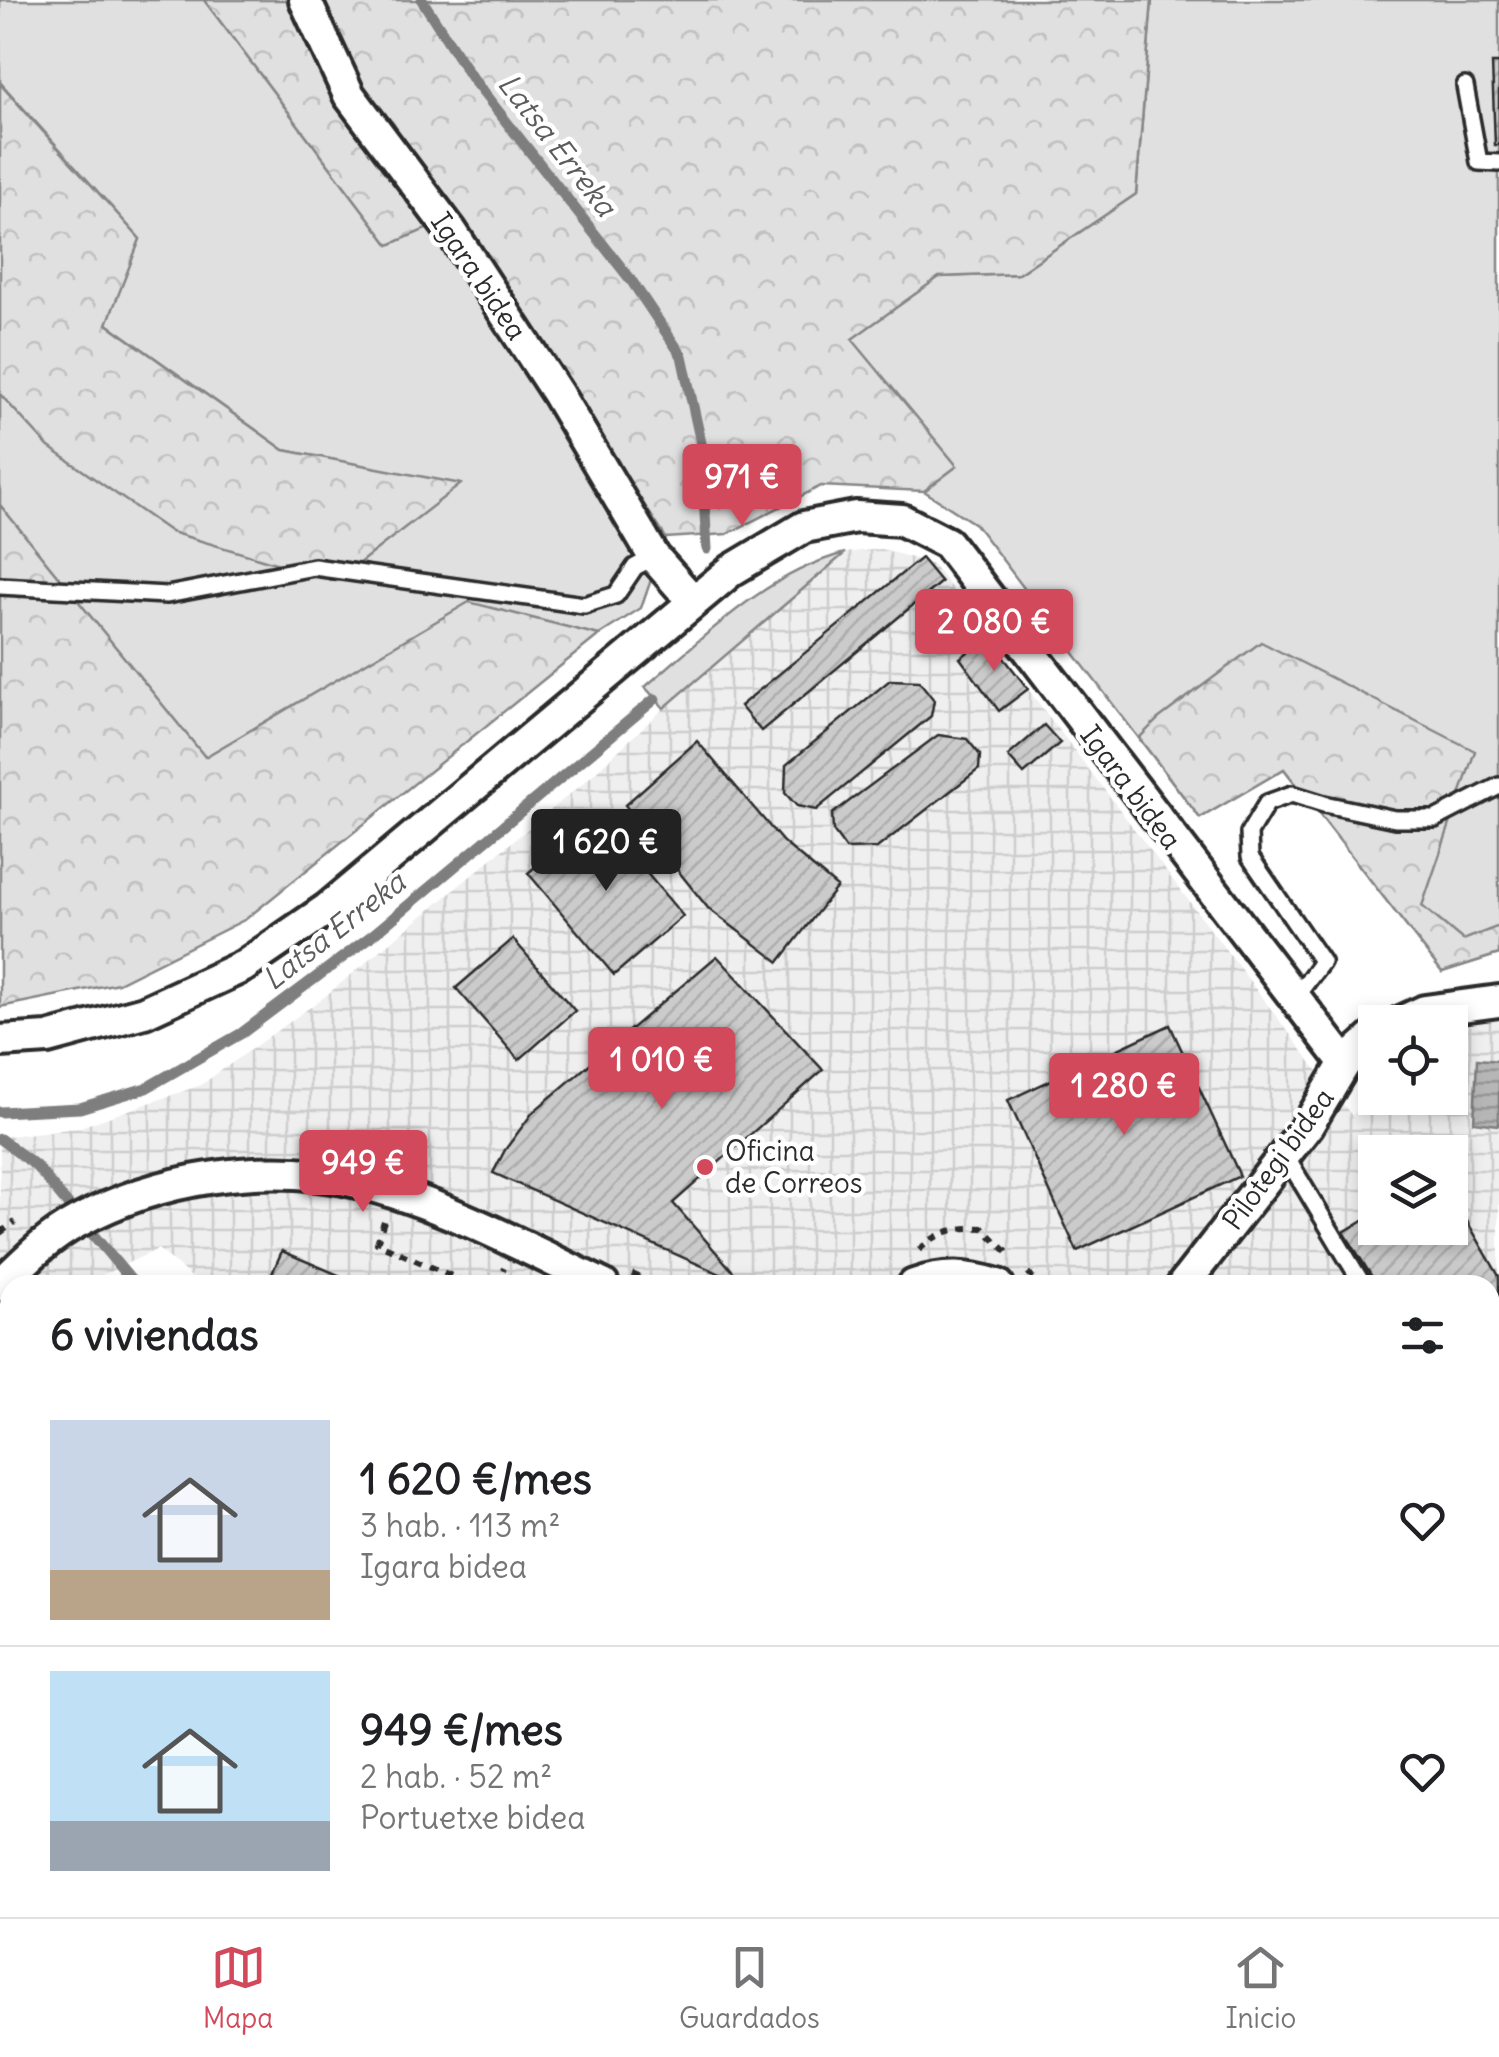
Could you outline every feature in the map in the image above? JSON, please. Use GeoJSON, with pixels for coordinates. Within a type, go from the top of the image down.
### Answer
{"type":"FeatureCollection","features":[{"type":"Feature","properties":{"kind":"street","name":"Igara bidea"},"geometry":{"type":"LineString","coordinates":[[305,0],[348,95],[451,231],[605,470],[654,557],[692,600]]}},
{"type":"Feature","properties":{"kind":"street","name":"Igara bidea"},"geometry":{"type":"LineString","coordinates":[[0,1041],[48,1038],[144,1012],[244,966],[327,910],[732,570],[804,527],[856,517],[902,520],[946,543],[1346,1062]]}},
{"type":"Feature","properties":{"kind":"street"},"geometry":{"type":"LineString","coordinates":[[1468,1005],[1499,1001]]}},
{"type":"Feature","properties":{"kind":"street","name":"Pilotegi bidea"},"geometry":{"type":"LineString","coordinates":[[1196,1275],[1308,1125],[1346,1062],[1358,1051]]}},
{"type":"Feature","properties":{"kind":"street"},"geometry":{"type":"LineString","coordinates":[[10,1275],[46,1242],[110,1206],[155,1190],[233,1175],[293,1174],[355,1181],[412,1198],[581,1275]]}},
{"type":"Feature","properties":{"kind":"lane"},"geometry":{"type":"LineString","coordinates":[[1465,86],[1479,162],[1499,163]]}},
{"type":"Feature","properties":{"kind":"lane"},"geometry":{"type":"LineString","coordinates":[[0,586],[167,595],[314,567],[584,606],[616,595],[635,567],[654,557]]}},
{"type":"Feature","properties":{"kind":"lane"},"geometry":{"type":"LineString","coordinates":[[1294,998],[1322,962],[1250,857],[1248,833],[1266,802],[1292,794],[1395,819],[1436,819],[1499,786]]}},
{"type":"Feature","properties":{"kind":"lane"},"geometry":{"type":"LineString","coordinates":[[1286,1155],[1357,1275]]}},
{"type":"Feature","properties":{"kind":"path"},"geometry":{"type":"LineString","coordinates":[[373,1210],[385,1218],[377,1243],[449,1275]]}},
{"type":"Feature","properties":{"kind":"shaded area"},"geometry":{"type":"Polygon","coordinates":[[[881,549],[933,564],[1352,1116],[1358,1109],[1358,1115],[1468,1115],[1468,1026],[1499,1015],[1499,1275],[189,1275],[158,1249],[102,1275],[0,1275],[0,1137],[77,1128],[201,1085],[323,998],[587,780],[664,708],[845,553],[881,549]]]}},
{"type":"Feature","properties":{"kind":"shaded area"},"geometry":{"type":"Polygon","coordinates":[[[1477,1059],[1499,1061],[1499,1125],[1474,1122],[1477,1059]]]}},
{"type":"Feature","properties":{"kind":"green space"},"geometry":{"type":"Polygon","coordinates":[[[0,0],[204,0],[389,245],[456,215],[666,538],[641,608],[599,635],[469,603],[205,757],[0,505],[0,394],[49,447],[460,485],[284,450],[106,323],[140,239],[0,82],[0,0]]]}},
{"type":"Feature","properties":{"kind":"green space"},"geometry":{"type":"Polygon","coordinates":[[[204,0],[1152,0],[1136,194],[1018,274],[939,277],[852,339],[957,466],[924,491],[821,486],[727,534],[666,538],[456,216],[389,245],[204,0]]]}},
{"type":"Feature","properties":{"kind":"green space"},"geometry":{"type":"Polygon","coordinates":[[[1152,0],[1499,0],[1499,954],[1442,972],[1284,769],[1200,818],[975,524],[924,491],[957,466],[851,339],[939,277],[1018,274],[1136,194],[1152,0]]]}},
{"type":"Feature","properties":{"kind":"green space"},"geometry":{"type":"Polygon","coordinates":[[[0,84],[140,239],[107,324],[284,450],[461,484],[336,581],[171,532],[49,447],[0,394],[0,84]]]}},
{"type":"Feature","properties":{"kind":"green space"},"geometry":{"type":"Polygon","coordinates":[[[0,505],[205,757],[469,602],[599,635],[246,919],[118,983],[0,1007],[0,505]]]}},
{"type":"Feature","properties":{"kind":"green space"},"geometry":{"type":"Polygon","coordinates":[[[845,553],[664,708],[645,687],[763,591],[816,562],[845,553]]]}},
{"type":"Feature","properties":{"kind":"green space"},"geometry":{"type":"Polygon","coordinates":[[[1261,642],[1475,751],[1422,906],[1463,940],[1499,926],[1499,954],[1442,972],[1284,769],[1200,818],[1139,738],[1158,719],[1261,642]]]}},
{"type":"Feature","properties":{"kind":"building"},"geometry":{"type":"Polygon","coordinates":[[[1492,63],[1499,63],[1499,145],[1495,145],[1492,63]]]}},
{"type":"Feature","properties":{"kind":"building"},"geometry":{"type":"Polygon","coordinates":[[[921,558],[941,582],[761,731],[740,706],[921,558]]]}},
{"type":"Feature","properties":{"kind":"building"},"geometry":{"type":"Polygon","coordinates":[[[988,637],[1028,689],[999,711],[960,658],[988,637]]]}},
{"type":"Feature","properties":{"kind":"building"},"geometry":{"type":"Polygon","coordinates":[[[890,680],[919,681],[934,700],[931,716],[816,810],[797,806],[785,793],[786,765],[890,680]]]}},
{"type":"Feature","properties":{"kind":"building"},"geometry":{"type":"Polygon","coordinates":[[[1044,725],[1060,743],[1024,774],[1008,756],[1044,725]]]}},
{"type":"Feature","properties":{"kind":"building"},"geometry":{"type":"Polygon","coordinates":[[[938,735],[967,739],[980,755],[979,769],[877,848],[846,849],[833,831],[832,814],[938,735]]]}},
{"type":"Feature","properties":{"kind":"building"},"geometry":{"type":"Polygon","coordinates":[[[697,741],[783,842],[837,887],[779,962],[708,908],[625,805],[697,741]]]}},
{"type":"Feature","properties":{"kind":"building"},"geometry":{"type":"Polygon","coordinates":[[[597,814],[683,916],[614,975],[528,873],[597,814]]]}},
{"type":"Feature","properties":{"kind":"building"},"geometry":{"type":"Polygon","coordinates":[[[513,939],[575,1011],[519,1060],[456,988],[513,939]]]}},
{"type":"Feature","properties":{"kind":"building"},"geometry":{"type":"Polygon","coordinates":[[[717,956],[823,1070],[673,1203],[736,1275],[722,1275],[493,1173],[533,1112],[717,956]]]}},
{"type":"Feature","properties":{"kind":"building"},"geometry":{"type":"Polygon","coordinates":[[[1170,1025],[1240,1176],[1077,1251],[1008,1100],[1170,1025]]]}},
{"type":"Feature","properties":{"kind":"building"},"geometry":{"type":"Polygon","coordinates":[[[1358,1223],[1358,1245],[1468,1245],[1468,1223],[1498,1275],[1371,1275],[1344,1232],[1358,1223]]]}},
{"type":"Feature","properties":{"kind":"building"},"geometry":{"type":"Polygon","coordinates":[[[282,1251],[338,1275],[271,1275],[282,1251]]]}},
{"type":"Feature","properties":{"kind":"waterway","name":"Latsa Erreka"},"geometry":{"type":"LineString","coordinates":[[422,0],[471,77],[631,280],[682,356],[701,443],[707,549]]}},
{"type":"Feature","properties":{"kind":"waterway","name":"Latsa Erreka"},"geometry":{"type":"LineString","coordinates":[[0,1112],[80,1108],[146,1088],[242,1033],[374,934],[655,699]]}},
{"type":"Feature","properties":{"kind":"waterway"},"geometry":{"type":"LineString","coordinates":[[0,1139],[35,1165],[127,1275]]}},
{"type":"Feature","properties":{"kind":"place","name":"Oficina de Correos"},"geometry":{"type":"Point","coordinates":[705,1167]}}]}
